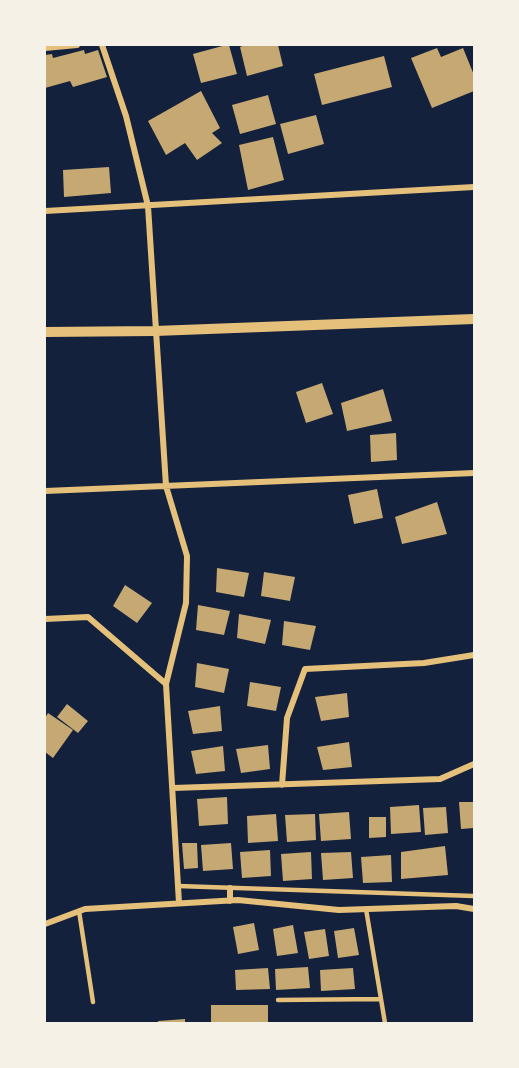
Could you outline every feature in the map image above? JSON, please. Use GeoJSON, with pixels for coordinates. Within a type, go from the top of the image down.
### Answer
{"type":"FeatureCollection","features":[{"type":"Feature","properties":{"kind":"street"},"geometry":{"type":"LineString","coordinates":[[45,48],[77,45]]}},
{"type":"Feature","properties":{"kind":"street"},"geometry":{"type":"LineString","coordinates":[[102,45],[126,116],[148,206],[166,486],[187,556],[186,603],[166,684],[179,903]]}},
{"type":"Feature","properties":{"kind":"street"},"geometry":{"type":"LineString","coordinates":[[45,211],[474,187]]}},
{"type":"Feature","properties":{"kind":"street"},"geometry":{"type":"LineString","coordinates":[[45,332],[474,319]]}},
{"type":"Feature","properties":{"kind":"street"},"geometry":{"type":"LineString","coordinates":[[45,491],[474,473]]}},
{"type":"Feature","properties":{"kind":"street"},"geometry":{"type":"LineString","coordinates":[[45,618],[88,617],[166,684]]}},
{"type":"Feature","properties":{"kind":"street"},"geometry":{"type":"LineString","coordinates":[[282,784],[287,718],[305,669],[424,663],[474,655]]}},
{"type":"Feature","properties":{"kind":"street"},"geometry":{"type":"LineString","coordinates":[[172,788],[440,779],[474,764]]}},
{"type":"Feature","properties":{"kind":"street"},"geometry":{"type":"LineString","coordinates":[[230,888],[230,901]]}},
{"type":"Feature","properties":{"kind":"street"},"geometry":{"type":"LineString","coordinates":[[45,924],[85,909],[230,901],[339,910],[456,906],[474,909]]}},
{"type":"Feature","properties":{"kind":"lane"},"geometry":{"type":"LineString","coordinates":[[178,886],[474,896]]}},
{"type":"Feature","properties":{"kind":"lane"},"geometry":{"type":"LineString","coordinates":[[366,909],[385,1023]]}},
{"type":"Feature","properties":{"kind":"lane"},"geometry":{"type":"LineString","coordinates":[[79,911],[93,1002]]}},
{"type":"Feature","properties":{"kind":"lane"},"geometry":{"type":"LineString","coordinates":[[278,1000],[381,999]]}},
{"type":"Feature","properties":{"kind":"building"},"geometry":{"type":"Polygon","coordinates":[[[229,45],[237,74],[201,83],[193,54],[229,45]]]}},
{"type":"Feature","properties":{"kind":"building"},"geometry":{"type":"Polygon","coordinates":[[[278,45],[283,66],[247,76],[240,47],[278,45]]]}},
{"type":"Feature","properties":{"kind":"building"},"geometry":{"type":"Polygon","coordinates":[[[437,48],[441,57],[463,48],[474,75],[474,91],[432,108],[411,58],[437,48]]]}},
{"type":"Feature","properties":{"kind":"building"},"geometry":{"type":"Polygon","coordinates":[[[84,50],[85,54],[98,50],[107,77],[73,87],[70,81],[45,88],[45,55],[52,54],[53,58],[84,50]]]}},
{"type":"Feature","properties":{"kind":"building"},"geometry":{"type":"Polygon","coordinates":[[[384,56],[392,87],[322,105],[314,74],[384,56]]]}},
{"type":"Feature","properties":{"kind":"building"},"geometry":{"type":"Polygon","coordinates":[[[201,91],[220,128],[212,133],[222,143],[197,160],[185,143],[166,155],[148,121],[201,91]]]}},
{"type":"Feature","properties":{"kind":"building"},"geometry":{"type":"Polygon","coordinates":[[[268,95],[276,124],[240,134],[232,105],[268,95]]]}},
{"type":"Feature","properties":{"kind":"building"},"geometry":{"type":"Polygon","coordinates":[[[316,115],[324,144],[288,154],[280,124],[316,115]]]}},
{"type":"Feature","properties":{"kind":"building"},"geometry":{"type":"Polygon","coordinates":[[[273,137],[284,180],[248,190],[239,145],[273,137]]]}},
{"type":"Feature","properties":{"kind":"building"},"geometry":{"type":"Polygon","coordinates":[[[109,167],[111,193],[64,197],[63,170],[109,167]]]}},
{"type":"Feature","properties":{"kind":"building"},"geometry":{"type":"Polygon","coordinates":[[[322,383],[333,414],[306,423],[296,392],[322,383]]]}},
{"type":"Feature","properties":{"kind":"building"},"geometry":{"type":"Polygon","coordinates":[[[383,389],[392,421],[347,431],[341,403],[383,389]]]}},
{"type":"Feature","properties":{"kind":"building"},"geometry":{"type":"Polygon","coordinates":[[[396,433],[397,460],[371,462],[370,435],[396,433]]]}},
{"type":"Feature","properties":{"kind":"building"},"geometry":{"type":"Polygon","coordinates":[[[377,489],[383,518],[354,524],[348,495],[377,489]]]}},
{"type":"Feature","properties":{"kind":"building"},"geometry":{"type":"Polygon","coordinates":[[[437,502],[447,534],[402,544],[395,517],[437,502]]]}},
{"type":"Feature","properties":{"kind":"building"},"geometry":{"type":"Polygon","coordinates":[[[217,568],[249,573],[244,597],[216,592],[217,568]]]}},
{"type":"Feature","properties":{"kind":"building"},"geometry":{"type":"Polygon","coordinates":[[[264,572],[295,577],[290,601],[261,596],[264,572]]]}},
{"type":"Feature","properties":{"kind":"building"},"geometry":{"type":"Polygon","coordinates":[[[125,585],[152,603],[137,623],[113,606],[125,585]]]}},
{"type":"Feature","properties":{"kind":"building"},"geometry":{"type":"Polygon","coordinates":[[[198,605],[230,611],[224,635],[196,630],[198,605]]]}},
{"type":"Feature","properties":{"kind":"building"},"geometry":{"type":"Polygon","coordinates":[[[239,614],[271,620],[265,644],[237,638],[239,614]]]}},
{"type":"Feature","properties":{"kind":"building"},"geometry":{"type":"Polygon","coordinates":[[[284,621],[316,626],[310,650],[282,645],[284,621]]]}},
{"type":"Feature","properties":{"kind":"building"},"geometry":{"type":"Polygon","coordinates":[[[197,663],[229,669],[224,693],[195,687],[197,663]]]}},
{"type":"Feature","properties":{"kind":"building"},"geometry":{"type":"Polygon","coordinates":[[[250,682],[281,687],[276,711],[247,706],[250,682]]]}},
{"type":"Feature","properties":{"kind":"building"},"geometry":{"type":"Polygon","coordinates":[[[347,693],[349,717],[321,721],[315,697],[347,693]]]}},
{"type":"Feature","properties":{"kind":"building"},"geometry":{"type":"Polygon","coordinates":[[[67,704],[88,721],[78,733],[57,717],[67,704]]]}},
{"type":"Feature","properties":{"kind":"building"},"geometry":{"type":"Polygon","coordinates":[[[220,706],[222,731],[193,734],[188,711],[220,706]]]}},
{"type":"Feature","properties":{"kind":"building"},"geometry":{"type":"Polygon","coordinates":[[[48,713],[73,730],[53,758],[45,752],[45,718],[48,713]]]}},
{"type":"Feature","properties":{"kind":"building"},"geometry":{"type":"Polygon","coordinates":[[[349,742],[352,767],[323,770],[317,747],[349,742]]]}},
{"type":"Feature","properties":{"kind":"building"},"geometry":{"type":"Polygon","coordinates":[[[268,745],[270,769],[241,773],[236,749],[268,745]]]}},
{"type":"Feature","properties":{"kind":"building"},"geometry":{"type":"Polygon","coordinates":[[[223,746],[225,771],[196,774],[191,751],[223,746]]]}},
{"type":"Feature","properties":{"kind":"building"},"geometry":{"type":"Polygon","coordinates":[[[227,797],[228,824],[199,826],[197,799],[227,797]]]}},
{"type":"Feature","properties":{"kind":"building"},"geometry":{"type":"Polygon","coordinates":[[[459,802],[474,802],[474,828],[461,829],[459,802]]]}},
{"type":"Feature","properties":{"kind":"building"},"geometry":{"type":"Polygon","coordinates":[[[419,805],[421,832],[391,834],[390,807],[419,805]]]}},
{"type":"Feature","properties":{"kind":"building"},"geometry":{"type":"Polygon","coordinates":[[[446,807],[448,833],[425,835],[423,808],[446,807]]]}},
{"type":"Feature","properties":{"kind":"building"},"geometry":{"type":"Polygon","coordinates":[[[349,812],[351,839],[321,841],[319,814],[349,812]]]}},
{"type":"Feature","properties":{"kind":"building"},"geometry":{"type":"Polygon","coordinates":[[[276,814],[278,841],[248,843],[247,816],[276,814]]]}},
{"type":"Feature","properties":{"kind":"building"},"geometry":{"type":"Polygon","coordinates":[[[315,814],[316,840],[287,842],[285,815],[315,814]]]}},
{"type":"Feature","properties":{"kind":"building"},"geometry":{"type":"Polygon","coordinates":[[[369,817],[386,817],[386,837],[369,838],[369,817]]]}},
{"type":"Feature","properties":{"kind":"building"},"geometry":{"type":"Polygon","coordinates":[[[182,843],[197,843],[198,868],[184,869],[182,843]]]}},
{"type":"Feature","properties":{"kind":"building"},"geometry":{"type":"Polygon","coordinates":[[[231,843],[233,869],[203,871],[201,845],[231,843]]]}},
{"type":"Feature","properties":{"kind":"building"},"geometry":{"type":"Polygon","coordinates":[[[445,846],[448,875],[401,879],[401,852],[445,846]]]}},
{"type":"Feature","properties":{"kind":"building"},"geometry":{"type":"Polygon","coordinates":[[[270,850],[271,876],[242,878],[240,852],[270,850]]]}},
{"type":"Feature","properties":{"kind":"building"},"geometry":{"type":"Polygon","coordinates":[[[311,852],[312,879],[283,881],[281,854],[311,852]]]}},
{"type":"Feature","properties":{"kind":"building"},"geometry":{"type":"Polygon","coordinates":[[[351,852],[353,878],[323,880],[321,853],[351,852]]]}},
{"type":"Feature","properties":{"kind":"building"},"geometry":{"type":"Polygon","coordinates":[[[391,855],[392,882],[363,883],[361,857],[391,855]]]}},
{"type":"Feature","properties":{"kind":"building"},"geometry":{"type":"Polygon","coordinates":[[[254,923],[259,950],[238,954],[233,927],[254,923]]]}},
{"type":"Feature","properties":{"kind":"building"},"geometry":{"type":"Polygon","coordinates":[[[293,925],[298,953],[277,956],[273,929],[293,925]]]}},
{"type":"Feature","properties":{"kind":"building"},"geometry":{"type":"Polygon","coordinates":[[[354,928],[359,955],[338,958],[334,931],[354,928]]]}},
{"type":"Feature","properties":{"kind":"building"},"geometry":{"type":"Polygon","coordinates":[[[325,929],[329,956],[309,959],[304,932],[325,929]]]}},
{"type":"Feature","properties":{"kind":"building"},"geometry":{"type":"Polygon","coordinates":[[[308,967],[310,988],[276,990],[275,969],[308,967]]]}},
{"type":"Feature","properties":{"kind":"building"},"geometry":{"type":"Polygon","coordinates":[[[268,968],[270,989],[236,990],[235,970],[268,968]]]}},
{"type":"Feature","properties":{"kind":"building"},"geometry":{"type":"Polygon","coordinates":[[[353,968],[355,989],[321,991],[320,970],[353,968]]]}},
{"type":"Feature","properties":{"kind":"building"},"geometry":{"type":"Polygon","coordinates":[[[211,1005],[268,1005],[268,1023],[211,1023],[211,1005]]]}},
{"type":"Feature","properties":{"kind":"building"},"geometry":{"type":"Polygon","coordinates":[[[185,1019],[185,1023],[158,1023],[158,1021],[185,1019]]]}}]}
